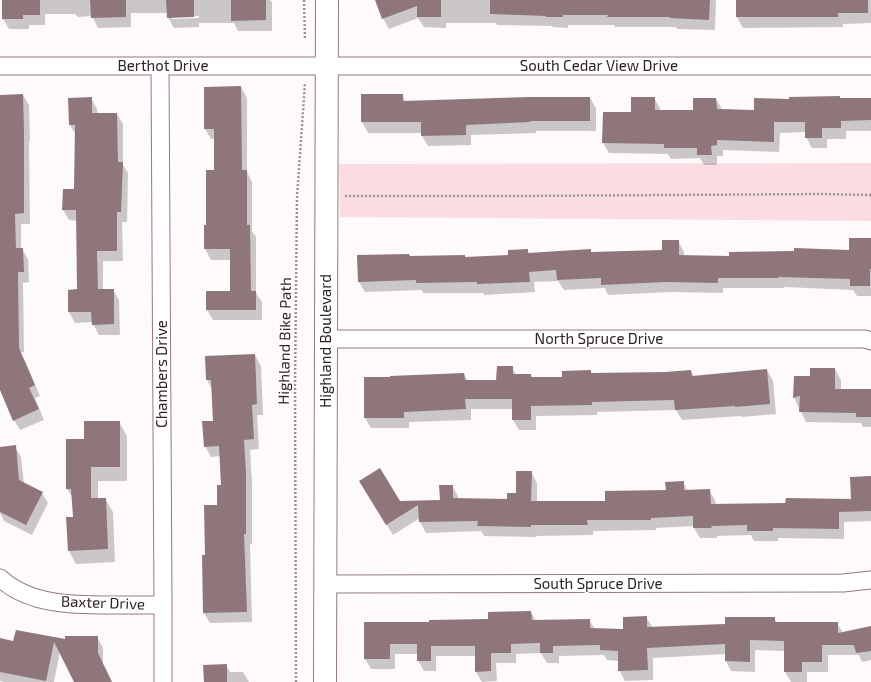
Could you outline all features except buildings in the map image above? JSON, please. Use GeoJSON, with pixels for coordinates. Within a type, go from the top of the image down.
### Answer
{"type":"FeatureCollection","features":[{"type":"Feature","properties":{"kind":"main road","name":"Highland Boulevard"},"geometry":{"type":"LineString","coordinates":[[325,682],[326,196],[316,66],[327,0]]}},
{"type":"Feature","properties":{"kind":"street","name":"Berthot Drive"},"geometry":{"type":"LineString","coordinates":[[0,66],[316,66]]}},
{"type":"Feature","properties":{"kind":"street","name":"Chambers Drive"},"geometry":{"type":"LineString","coordinates":[[160,66],[163,682]]}},
{"type":"Feature","properties":{"kind":"street","name":"South Cedar View Drive"},"geometry":{"type":"LineString","coordinates":[[316,66],[871,66]]}},
{"type":"Feature","properties":{"kind":"street","name":"North Spruce Drive"},"geometry":{"type":"LineString","coordinates":[[326,339],[865,339],[871,341]]}},
{"type":"Feature","properties":{"kind":"street","name":"Baxter Drive"},"geometry":{"type":"LineString","coordinates":[[0,578],[22,593],[48,601],[81,605],[163,605]]}},
{"type":"Feature","properties":{"kind":"street","name":"South Spruce Drive"},"geometry":{"type":"LineString","coordinates":[[325,584],[835,583],[871,580]]}},
{"type":"Feature","properties":{"kind":"path","name":"Highland Bike Path"},"geometry":{"type":"LineString","coordinates":[[296,682],[295,385],[297,205],[316,66],[304,0]]}},
{"type":"Feature","properties":{"kind":"path"},"geometry":{"type":"LineString","coordinates":[[326,196],[871,195]]}},
{"type":"Feature","properties":{"kind":"shaded area"},"geometry":{"type":"Polygon","coordinates":[[[871,163],[871,221],[340,217],[339,164],[871,163]]]}}]}
